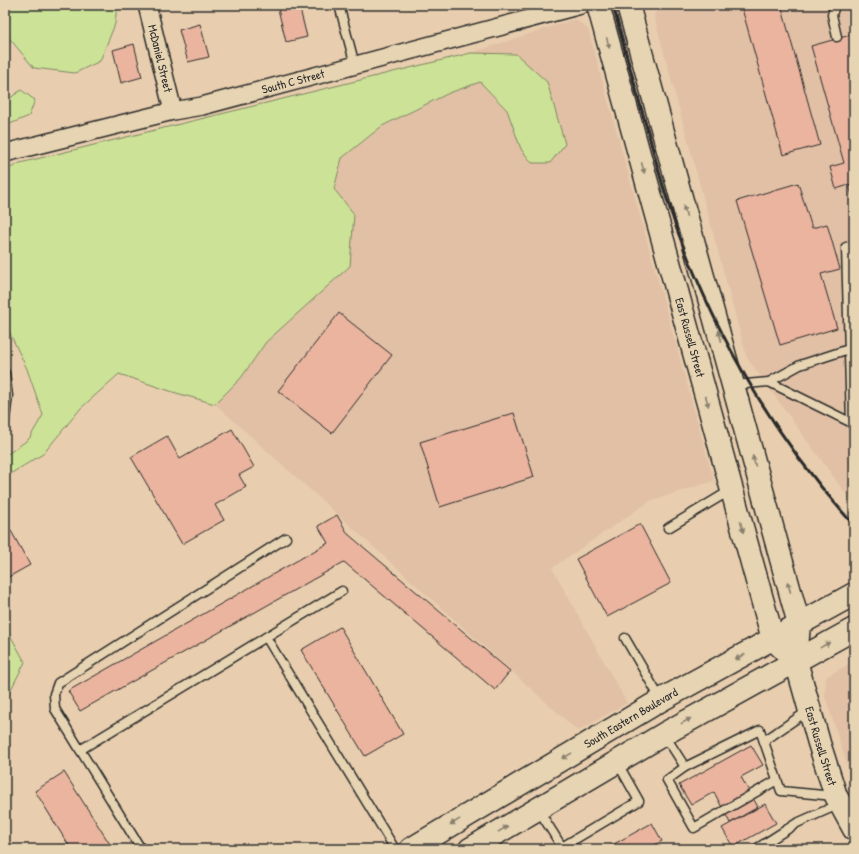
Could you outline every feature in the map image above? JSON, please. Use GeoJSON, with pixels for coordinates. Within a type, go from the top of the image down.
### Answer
{"type":"FeatureCollection","features":[{"type":"Feature","properties":{"kind":"main road","name":"East Russell Street"},"geometry":{"type":"LineString","coordinates":[[598,5],[773,639]]}},
{"type":"Feature","properties":{"kind":"main road","name":"East Russell Street"},"geometry":{"type":"LineString","coordinates":[[628,5],[799,624],[796,661],[809,710],[847,815]]}},
{"type":"Feature","properties":{"kind":"main road","name":"South Eastern Boulevard"},"geometry":{"type":"LineString","coordinates":[[411,849],[661,700],[854,594]]}},
{"type":"Feature","properties":{"kind":"main road"},"geometry":{"type":"LineString","coordinates":[[470,849],[664,734],[854,629]]}},
{"type":"Feature","properties":{"kind":"main road"},"geometry":{"type":"LineString","coordinates":[[773,639],[796,661]]}},
{"type":"Feature","properties":{"kind":"street","name":"McDaniel Street"},"geometry":{"type":"LineString","coordinates":[[147,5],[173,111]]}},
{"type":"Feature","properties":{"kind":"street","name":"South C Street"},"geometry":{"type":"LineString","coordinates":[[5,153],[173,111],[202,106],[581,5]]}},
{"type":"Feature","properties":{"kind":"lane"},"geometry":{"type":"LineString","coordinates":[[339,5],[354,65]]}},
{"type":"Feature","properties":{"kind":"lane"},"geometry":{"type":"LineString","coordinates":[[835,5],[832,15],[837,37]]}},
{"type":"Feature","properties":{"kind":"lane"},"geometry":{"type":"LineString","coordinates":[[850,5],[854,9]]}},
{"type":"Feature","properties":{"kind":"lane"},"geometry":{"type":"LineString","coordinates":[[769,382],[853,424],[846,247],[854,245]]}},
{"type":"Feature","properties":{"kind":"lane"},"geometry":{"type":"LineString","coordinates":[[733,385],[769,382],[800,365],[849,349]]}},
{"type":"Feature","properties":{"kind":"lane"},"geometry":{"type":"LineString","coordinates":[[5,373],[8,396],[5,419]]}},
{"type":"Feature","properties":{"kind":"lane"},"geometry":{"type":"LineString","coordinates":[[668,528],[731,490]]}},
{"type":"Feature","properties":{"kind":"lane"},"geometry":{"type":"LineString","coordinates":[[141,849],[55,709],[54,694],[58,683],[286,538]]}},
{"type":"Feature","properties":{"kind":"lane"},"geometry":{"type":"LineString","coordinates":[[80,750],[342,591]]}},
{"type":"Feature","properties":{"kind":"lane"},"geometry":{"type":"LineString","coordinates":[[266,637],[395,849]]}},
{"type":"Feature","properties":{"kind":"lane"},"geometry":{"type":"LineString","coordinates":[[625,638],[661,700]]}},
{"type":"Feature","properties":{"kind":"lane"},"geometry":{"type":"LineString","coordinates":[[764,741],[809,710]]}},
{"type":"Feature","properties":{"kind":"lane"},"geometry":{"type":"LineString","coordinates":[[777,780],[694,828],[667,780],[685,768],[760,730],[781,791],[847,815]]}},
{"type":"Feature","properties":{"kind":"lane"},"geometry":{"type":"LineString","coordinates":[[664,734],[685,768]]}},
{"type":"Feature","properties":{"kind":"lane"},"geometry":{"type":"LineString","coordinates":[[538,808],[562,847],[640,801],[616,762]]}},
{"type":"Feature","properties":{"kind":"lane"},"geometry":{"type":"LineString","coordinates":[[756,849],[798,823],[847,815]]}},
{"type":"Feature","properties":{"kind":"shaded area"},"geometry":{"type":"Polygon","coordinates":[[[659,5],[854,5],[854,505],[747,358],[654,16],[659,5]]]}},
{"type":"Feature","properties":{"kind":"shaded area"},"geometry":{"type":"Polygon","coordinates":[[[575,19],[588,29],[714,481],[650,501],[552,568],[627,703],[578,731],[215,404],[241,378],[354,214],[334,189],[342,158],[382,126],[449,93],[480,82],[507,110],[521,149],[516,54],[471,53],[575,19]]]}},
{"type":"Feature","properties":{"kind":"shaded area"},"geometry":{"type":"Polygon","coordinates":[[[854,661],[854,786],[825,696],[826,677],[854,661]]]}},
{"type":"Feature","properties":{"kind":"green space"},"geometry":{"type":"Polygon","coordinates":[[[5,5],[117,5],[115,24],[100,61],[75,73],[34,68],[5,33],[5,5]]]}},
{"type":"Feature","properties":{"kind":"green space"},"geometry":{"type":"Polygon","coordinates":[[[471,53],[516,54],[547,82],[565,144],[550,163],[532,163],[521,149],[507,110],[480,82],[449,93],[382,126],[342,158],[334,189],[354,214],[350,266],[266,342],[241,378],[215,404],[119,374],[81,408],[43,454],[5,477],[5,456],[29,439],[43,415],[27,369],[5,323],[5,171],[20,163],[471,53]]]}},
{"type":"Feature","properties":{"kind":"green space"},"geometry":{"type":"Polygon","coordinates":[[[21,90],[35,100],[29,116],[5,126],[5,102],[21,90]]]}},
{"type":"Feature","properties":{"kind":"green space"},"geometry":{"type":"Polygon","coordinates":[[[5,626],[25,662],[5,701],[5,626]]]}},
{"type":"Feature","properties":{"kind":"building"},"geometry":{"type":"Polygon","coordinates":[[[299,5],[307,37],[286,42],[278,9],[299,5]]]}},
{"type":"Feature","properties":{"kind":"building"},"geometry":{"type":"Polygon","coordinates":[[[741,5],[781,5],[820,145],[783,155],[741,5]]]}},
{"type":"Feature","properties":{"kind":"building"},"geometry":{"type":"Polygon","coordinates":[[[200,24],[209,57],[188,62],[179,30],[200,24]]]}},
{"type":"Feature","properties":{"kind":"building"},"geometry":{"type":"Polygon","coordinates":[[[854,34],[854,202],[849,185],[836,189],[830,167],[844,163],[811,46],[854,34]]]}},
{"type":"Feature","properties":{"kind":"building"},"geometry":{"type":"Polygon","coordinates":[[[134,44],[142,77],[121,83],[113,50],[134,44]]]}},
{"type":"Feature","properties":{"kind":"building"},"geometry":{"type":"Polygon","coordinates":[[[798,183],[812,228],[827,224],[840,269],[821,274],[837,328],[780,345],[737,201],[798,183]]]}},
{"type":"Feature","properties":{"kind":"building"},"geometry":{"type":"Polygon","coordinates":[[[339,313],[392,355],[332,433],[278,391],[339,313]]]}},
{"type":"Feature","properties":{"kind":"building"},"geometry":{"type":"Polygon","coordinates":[[[514,413],[534,477],[440,507],[420,442],[514,413]]]}},
{"type":"Feature","properties":{"kind":"building"},"geometry":{"type":"Polygon","coordinates":[[[232,429],[254,467],[239,475],[246,487],[215,505],[224,520],[182,544],[131,457],[167,436],[180,459],[232,429]]]}},
{"type":"Feature","properties":{"kind":"building"},"geometry":{"type":"Polygon","coordinates":[[[337,515],[348,534],[510,671],[495,690],[344,562],[80,711],[68,691],[328,543],[318,526],[337,515]]]}},
{"type":"Feature","properties":{"kind":"building"},"geometry":{"type":"Polygon","coordinates":[[[5,520],[30,565],[5,579],[5,520]]]}},
{"type":"Feature","properties":{"kind":"building"},"geometry":{"type":"Polygon","coordinates":[[[640,524],[671,583],[607,617],[576,559],[640,524]]]}},
{"type":"Feature","properties":{"kind":"building"},"geometry":{"type":"Polygon","coordinates":[[[340,627],[403,734],[365,756],[301,650],[340,627]]]}},
{"type":"Feature","properties":{"kind":"building"},"geometry":{"type":"Polygon","coordinates":[[[751,745],[763,765],[741,777],[758,807],[730,823],[714,792],[691,805],[679,785],[751,745]]]}},
{"type":"Feature","properties":{"kind":"building"},"geometry":{"type":"Polygon","coordinates":[[[64,772],[113,849],[71,849],[35,791],[64,772]]]}},
{"type":"Feature","properties":{"kind":"building"},"geometry":{"type":"Polygon","coordinates":[[[765,804],[776,823],[733,847],[722,828],[765,804]]]}},
{"type":"Feature","properties":{"kind":"building"},"geometry":{"type":"Polygon","coordinates":[[[652,823],[662,841],[647,849],[605,849],[652,823]]]}},
{"type":"Feature","properties":{"kind":"building"},"geometry":{"type":"Polygon","coordinates":[[[798,843],[801,849],[788,849],[798,843]]]}},
{"type":"Feature","properties":{"kind":"railway"},"geometry":{"type":"LineString","coordinates":[[613,5],[660,177],[676,228],[714,317],[754,391],[776,426],[826,493],[854,525]]}}]}
